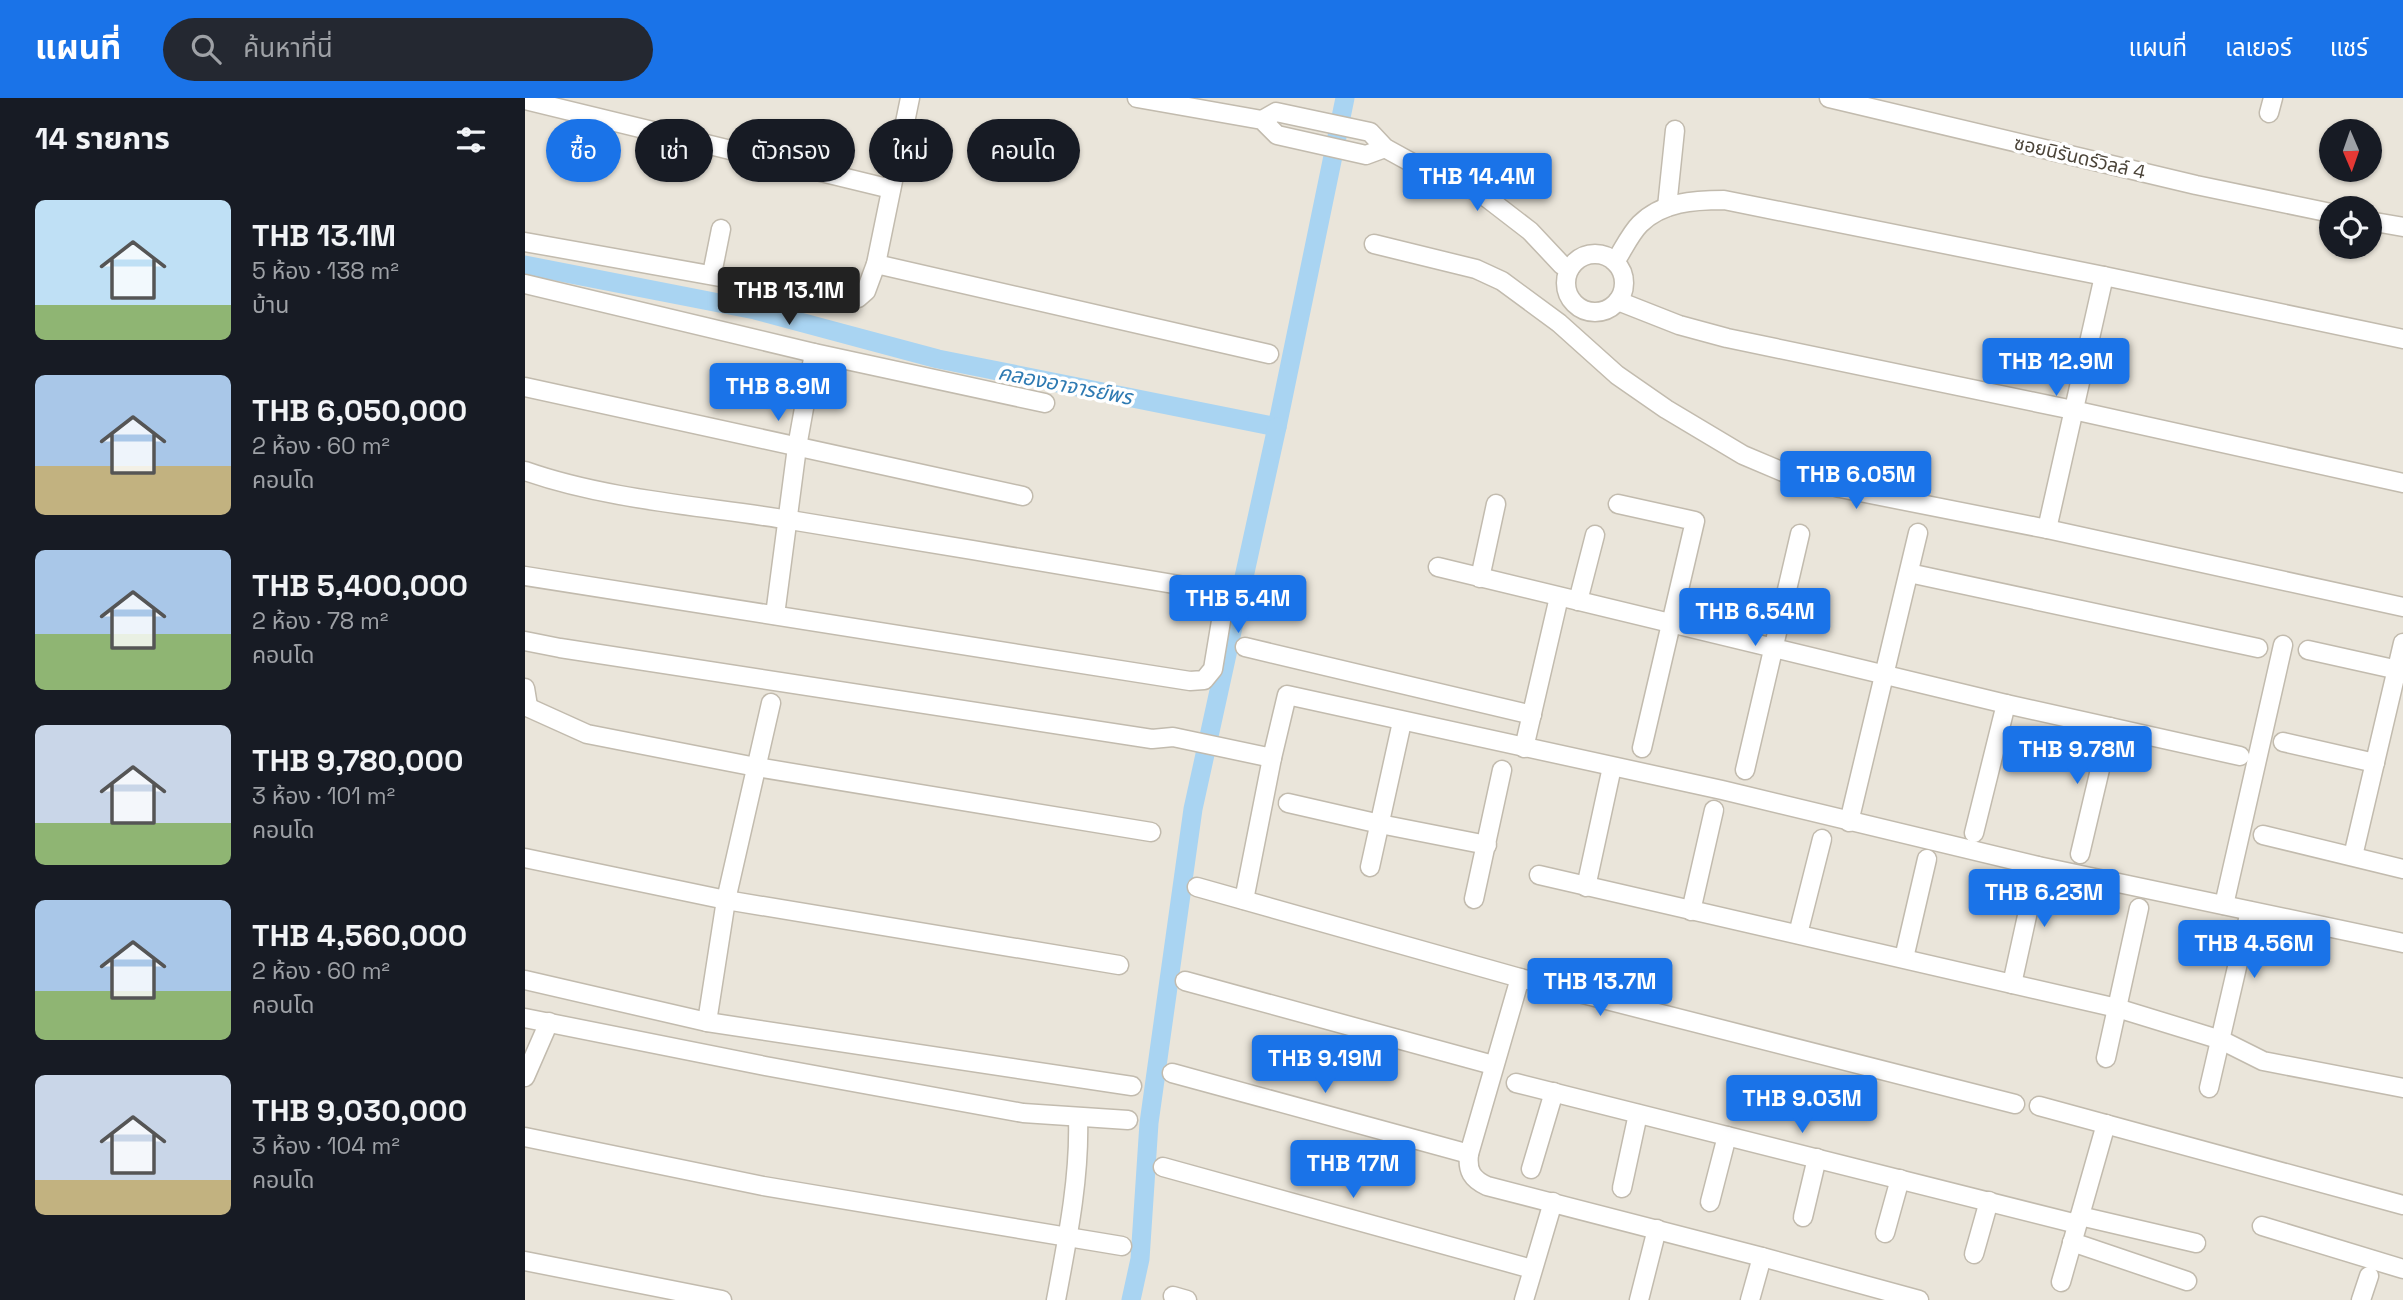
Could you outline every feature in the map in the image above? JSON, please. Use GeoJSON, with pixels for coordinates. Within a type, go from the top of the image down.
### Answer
{"type":"FeatureCollection","features":[{"type":"Feature","properties":{"kind":"street"},"geometry":{"type":"LineString","coordinates":[[525,242],[849,300],[858,298],[866,291],[876,264],[910,98]]}},
{"type":"Feature","properties":{"kind":"street"},"geometry":{"type":"LineString","coordinates":[[1137,98],[1262,120],[1277,135],[1366,155],[1385,148],[1425,170],[1440,174],[1482,194],[1530,231],[1562,265],[1570,268]]}},
{"type":"Feature","properties":{"kind":"street","name":"ซอยนิรันดร์วิลล์ 4"},"geometry":{"type":"LineString","coordinates":[[1829,98],[2196,185],[2319,211]]}},
{"type":"Feature","properties":{"kind":"street"},"geometry":{"type":"LineString","coordinates":[[525,100],[891,190]]}},
{"type":"Feature","properties":{"kind":"street"},"geometry":{"type":"LineString","coordinates":[[1667,206],[1675,130]]}},
{"type":"Feature","properties":{"kind":"street"},"geometry":{"type":"LineString","coordinates":[[1615,262],[1640,224],[1667,206],[1686,202],[1724,201],[2104,276],[2403,339]]}},
{"type":"Feature","properties":{"kind":"street"},"geometry":{"type":"LineString","coordinates":[[2382,223],[2403,228]]}},
{"type":"Feature","properties":{"kind":"street"},"geometry":{"type":"LineString","coordinates":[[712,274],[721,229]]}},
{"type":"Feature","properties":{"kind":"street"},"geometry":{"type":"LineString","coordinates":[[1374,244],[1488,273],[1514,288],[1559,323],[1617,375],[1666,409],[1743,455],[1788,474],[1840,488],[2047,529],[2403,607]]}},
{"type":"Feature","properties":{"kind":"street"},"geometry":{"type":"LineString","coordinates":[[1591,254],[1608,257],[1615,262],[1623,276],[1622,293],[1618,301],[1595,312],[1579,307],[1572,302],[1566,285],[1570,268],[1575,261],[1591,254]]}},
{"type":"Feature","properties":{"kind":"street"},"geometry":{"type":"LineString","coordinates":[[876,264],[1269,354]]}},
{"type":"Feature","properties":{"kind":"street"},"geometry":{"type":"LineString","coordinates":[[2047,529],[2104,276]]}},
{"type":"Feature","properties":{"kind":"street"},"geometry":{"type":"LineString","coordinates":[[525,284],[814,353],[1045,403]]}},
{"type":"Feature","properties":{"kind":"street"},"geometry":{"type":"LineString","coordinates":[[1618,301],[1679,325],[1727,338],[1803,352],[2403,483]]}},
{"type":"Feature","properties":{"kind":"street"},"geometry":{"type":"LineString","coordinates":[[1559,323],[1579,307]]}},
{"type":"Feature","properties":{"kind":"street"},"geometry":{"type":"LineString","coordinates":[[775,615],[797,447],[814,353]]}},
{"type":"Feature","properties":{"kind":"street"},"geometry":{"type":"LineString","coordinates":[[525,387],[1023,496]]}},
{"type":"Feature","properties":{"kind":"street"},"geometry":{"type":"LineString","coordinates":[[525,471],[597,490],[1203,589],[1218,596],[1223,601],[1223,609],[1213,669],[1204,680],[1197,681],[525,576]]}},
{"type":"Feature","properties":{"kind":"street"},"geometry":{"type":"LineString","coordinates":[[1479,578],[1496,504]]}},
{"type":"Feature","properties":{"kind":"street"},"geometry":{"type":"LineString","coordinates":[[1618,504],[1695,522],[1642,748]]}},
{"type":"Feature","properties":{"kind":"street"},"geometry":{"type":"LineString","coordinates":[[1849,822],[1918,533]]}},
{"type":"Feature","properties":{"kind":"street"},"geometry":{"type":"LineString","coordinates":[[1745,770],[1800,534]]}},
{"type":"Feature","properties":{"kind":"street"},"geometry":{"type":"LineString","coordinates":[[1578,601],[1595,535]]}},
{"type":"Feature","properties":{"kind":"street"},"geometry":{"type":"LineString","coordinates":[[1439,567],[2006,704],[2239,756]]}},
{"type":"Feature","properties":{"kind":"street"},"geometry":{"type":"LineString","coordinates":[[1909,573],[2257,648]]}},
{"type":"Feature","properties":{"kind":"street"},"geometry":{"type":"LineString","coordinates":[[1524,748],[1559,597]]}},
{"type":"Feature","properties":{"kind":"street"},"geometry":{"type":"LineString","coordinates":[[525,641],[1152,739],[1173,737],[1272,758]]}},
{"type":"Feature","properties":{"kind":"street"},"geometry":{"type":"LineString","coordinates":[[2353,856],[2403,643]]}},
{"type":"Feature","properties":{"kind":"street"},"geometry":{"type":"LineString","coordinates":[[2224,905],[2283,645]]}},
{"type":"Feature","properties":{"kind":"street"},"geometry":{"type":"LineString","coordinates":[[1245,647],[1532,715]]}},
{"type":"Feature","properties":{"kind":"street"},"geometry":{"type":"LineString","coordinates":[[2308,650],[2397,670]]}},
{"type":"Feature","properties":{"kind":"street"},"geometry":{"type":"LineString","coordinates":[[1244,900],[1287,695],[1722,790],[2038,866],[2403,943]]}},
{"type":"Feature","properties":{"kind":"street"},"geometry":{"type":"LineString","coordinates":[[526,700],[571,728],[587,734],[756,767],[1151,832]]}},
{"type":"Feature","properties":{"kind":"street"},"geometry":{"type":"LineString","coordinates":[[707,1022],[726,900],[771,703]]}},
{"type":"Feature","properties":{"kind":"street"},"geometry":{"type":"LineString","coordinates":[[1974,832],[2006,704]]}},
{"type":"Feature","properties":{"kind":"street"},"geometry":{"type":"LineString","coordinates":[[1370,867],[1402,722]]}},
{"type":"Feature","properties":{"kind":"street"},"geometry":{"type":"LineString","coordinates":[[2080,854],[2111,727]]}},
{"type":"Feature","properties":{"kind":"street"},"geometry":{"type":"LineString","coordinates":[[2283,742],[2375,763]]}},
{"type":"Feature","properties":{"kind":"street"},"geometry":{"type":"LineString","coordinates":[[1586,887],[1612,767]]}},
{"type":"Feature","properties":{"kind":"street"},"geometry":{"type":"LineString","coordinates":[[1474,900],[1502,770]]}},
{"type":"Feature","properties":{"kind":"street"},"geometry":{"type":"LineString","coordinates":[[1288,803],[1487,845]]}},
{"type":"Feature","properties":{"kind":"street"},"geometry":{"type":"LineString","coordinates":[[1691,911],[1714,810]]}},
{"type":"Feature","properties":{"kind":"street"},"geometry":{"type":"LineString","coordinates":[[2263,835],[2403,869]]}},
{"type":"Feature","properties":{"kind":"street"},"geometry":{"type":"LineString","coordinates":[[1798,934],[1822,839]]}},
{"type":"Feature","properties":{"kind":"street"},"geometry":{"type":"LineString","coordinates":[[525,858],[726,900],[1119,965]]}},
{"type":"Feature","properties":{"kind":"street"},"geometry":{"type":"LineString","coordinates":[[1904,958],[1927,859]]}},
{"type":"Feature","properties":{"kind":"street"},"geometry":{"type":"LineString","coordinates":[[2012,984],[2038,866]]}},
{"type":"Feature","properties":{"kind":"street"},"geometry":{"type":"LineString","coordinates":[[1539,875],[2116,1008],[2221,1040],[2263,1061],[2403,1088]]}},
{"type":"Feature","properties":{"kind":"street"},"geometry":{"type":"LineString","coordinates":[[1197,887],[1520,978],[2015,1104]]}},
{"type":"Feature","properties":{"kind":"street"},"geometry":{"type":"LineString","coordinates":[[2106,1058],[2139,908]]}},
{"type":"Feature","properties":{"kind":"street"},"geometry":{"type":"LineString","coordinates":[[2209,1088],[2250,911]]}},
{"type":"Feature","properties":{"kind":"street"},"geometry":{"type":"LineString","coordinates":[[1520,978],[1469,1154],[1470,1173],[1477,1181],[1487,1186],[1762,1256],[1866,1293],[1919,1300]]}},
{"type":"Feature","properties":{"kind":"street"},"geometry":{"type":"LineString","coordinates":[[525,980],[707,1022],[1132,1086]]}},
{"type":"Feature","properties":{"kind":"street"},"geometry":{"type":"LineString","coordinates":[[1185,981],[1493,1065]]}},
{"type":"Feature","properties":{"kind":"street"},"geometry":{"type":"LineString","coordinates":[[525,1018],[765,1066],[1023,1113],[1128,1120]]}},
{"type":"Feature","properties":{"kind":"street"},"geometry":{"type":"LineString","coordinates":[[525,1077],[549,1022]]}},
{"type":"Feature","properties":{"kind":"street"},"geometry":{"type":"LineString","coordinates":[[1172,1073],[1469,1154]]}},
{"type":"Feature","properties":{"kind":"street"},"geometry":{"type":"LineString","coordinates":[[1516,1083],[1989,1202],[2196,1243]]}},
{"type":"Feature","properties":{"kind":"street"},"geometry":{"type":"LineString","coordinates":[[1531,1169],[1554,1092]]}},
{"type":"Feature","properties":{"kind":"street"},"geometry":{"type":"LineString","coordinates":[[2039,1106],[2403,1205]]}},
{"type":"Feature","properties":{"kind":"street"},"geometry":{"type":"LineString","coordinates":[[1622,1188],[1638,1114]]}},
{"type":"Feature","properties":{"kind":"street"},"geometry":{"type":"LineString","coordinates":[[1056,1300],[1068,1237],[1078,1138],[1077,1118]]}},
{"type":"Feature","properties":{"kind":"street"},"geometry":{"type":"LineString","coordinates":[[2061,1282],[2106,1124]]}},
{"type":"Feature","properties":{"kind":"street"},"geometry":{"type":"LineString","coordinates":[[1710,1202],[1727,1136]]}},
{"type":"Feature","properties":{"kind":"street"},"geometry":{"type":"LineString","coordinates":[[525,1137],[763,1186],[1122,1246]]}},
{"type":"Feature","properties":{"kind":"street"},"geometry":{"type":"LineString","coordinates":[[1803,1217],[1817,1158]]}},
{"type":"Feature","properties":{"kind":"street"},"geometry":{"type":"LineString","coordinates":[[1163,1167],[1532,1269]]}},
{"type":"Feature","properties":{"kind":"street"},"geometry":{"type":"LineString","coordinates":[[1885,1233],[1900,1179]]}},
{"type":"Feature","properties":{"kind":"street"},"geometry":{"type":"LineString","coordinates":[[1524,1300],[1553,1202]]}},
{"type":"Feature","properties":{"kind":"street"},"geometry":{"type":"LineString","coordinates":[[1974,1254],[1989,1202]]}},
{"type":"Feature","properties":{"kind":"street"},"geometry":{"type":"LineString","coordinates":[[2262,1226],[2403,1269]]}},
{"type":"Feature","properties":{"kind":"street"},"geometry":{"type":"LineString","coordinates":[[1639,1300],[1657,1229]]}},
{"type":"Feature","properties":{"kind":"street"},"geometry":{"type":"LineString","coordinates":[[2072,1242],[2187,1281]]}},
{"type":"Feature","properties":{"kind":"street"},"geometry":{"type":"LineString","coordinates":[[1750,1300],[1762,1256]]}},
{"type":"Feature","properties":{"kind":"street"},"geometry":{"type":"LineString","coordinates":[[525,1261],[722,1300]]}},
{"type":"Feature","properties":{"kind":"street"},"geometry":{"type":"LineString","coordinates":[[2361,1300],[2368,1276]]}},
{"type":"Feature","properties":{"kind":"shaded area"},"geometry":{"type":"Polygon","coordinates":[[[525,98],[2403,98],[2403,1300],[525,1300],[525,98]]]}},
{"type":"Feature","properties":{"kind":"waterway","name":"คลองอาจารย์พร"},"geometry":{"type":"LineString","coordinates":[[525,265],[755,310],[938,359],[1277,427],[1345,98]]}},
{"type":"Feature","properties":{"kind":"waterway"},"geometry":{"type":"LineString","coordinates":[[1131,1300],[1140,1259],[1149,1123],[1193,809],[1277,427]]}}]}
